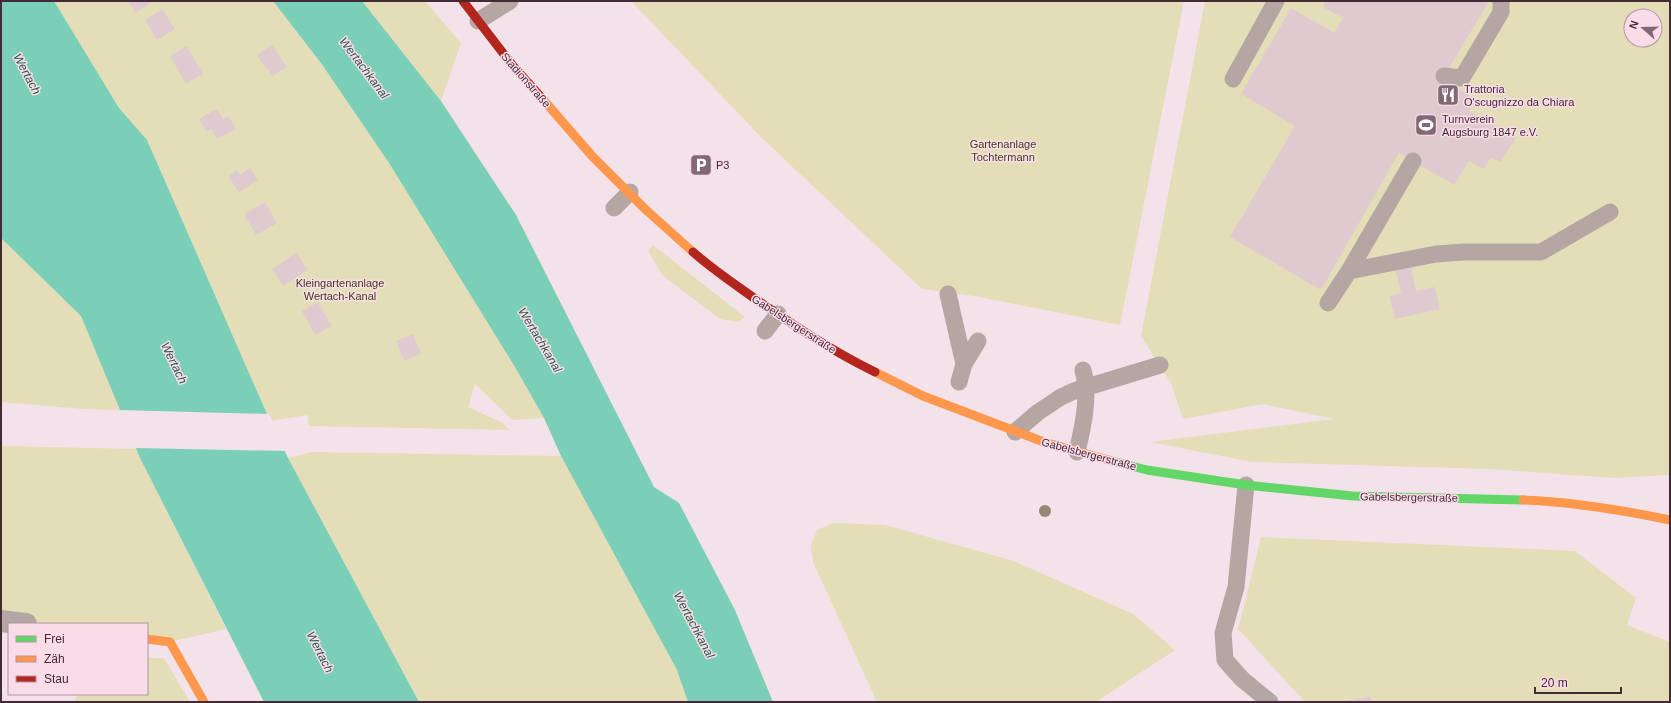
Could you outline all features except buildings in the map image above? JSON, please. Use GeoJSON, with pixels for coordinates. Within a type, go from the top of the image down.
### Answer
{"type":"FeatureCollection","features":[{"type":"Feature","properties":{"kind":"street","name":"Stadionstraße"},"geometry":{"type":"LineString","coordinates":[[463,1],[513,66],[593,157]]}},
{"type":"Feature","properties":{"kind":"street","name":"Gabelsbergerstraße"},"geometry":{"type":"LineString","coordinates":[[593,157],[630,192],[645,210],[709,266],[800,330],[847,358],[916,392],[1015,432],[1077,452],[1147,470],[1246,485],[1353,496],[1546,501],[1630,512],[1670,520]]}},
{"type":"Feature","properties":{"kind":"street"},"geometry":{"type":"LineString","coordinates":[[1,621],[18,623]]}},
{"type":"Feature","properties":{"kind":"street"},"geometry":{"type":"LineString","coordinates":[[148,639],[170,642],[204,702]]}},
{"type":"Feature","properties":{"kind":"lane"},"geometry":{"type":"LineString","coordinates":[[478,21],[510,1]]}},
{"type":"Feature","properties":{"kind":"lane"},"geometry":{"type":"LineString","coordinates":[[1233,79],[1276,1]]}},
{"type":"Feature","properties":{"kind":"lane"},"geometry":{"type":"LineString","coordinates":[[1444,76],[1462,78],[1501,12],[1501,1]]}},
{"type":"Feature","properties":{"kind":"lane"},"geometry":{"type":"LineString","coordinates":[[1328,303],[1349,271],[1413,161]]}},
{"type":"Feature","properties":{"kind":"lane"},"geometry":{"type":"LineString","coordinates":[[614,208],[630,192]]}},
{"type":"Feature","properties":{"kind":"lane"},"geometry":{"type":"LineString","coordinates":[[1349,271],[1436,254],[1464,252],[1541,252],[1610,212]]}},
{"type":"Feature","properties":{"kind":"lane"},"geometry":{"type":"LineString","coordinates":[[948,294],[964,364]]}},
{"type":"Feature","properties":{"kind":"lane"},"geometry":{"type":"LineString","coordinates":[[765,331],[778,314]]}},
{"type":"Feature","properties":{"kind":"lane"},"geometry":{"type":"LineString","coordinates":[[959,382],[964,364],[978,341]]}},
{"type":"Feature","properties":{"kind":"lane"},"geometry":{"type":"LineString","coordinates":[[1015,432],[1037,413],[1061,396],[1160,365]]}},
{"type":"Feature","properties":{"kind":"lane"},"geometry":{"type":"LineString","coordinates":[[1077,452],[1082,431],[1087,388],[1083,370]]}},
{"type":"Feature","properties":{"kind":"lane"},"geometry":{"type":"LineString","coordinates":[[1246,485],[1236,587],[1223,633],[1225,660],[1242,679],[1270,702]]}},
{"type":"Feature","properties":{"kind":"green space","name":"Kleingartenanlage Wertach-Kanal"},"geometry":{"type":"Polygon","coordinates":[[[54,1],[273,1],[321,63],[389,163],[515,367],[544,418],[512,420],[475,384],[468,407],[503,423],[509,430],[309,426],[308,415],[270,421],[147,140],[119,108],[54,1]]]}},
{"type":"Feature","properties":{"kind":"green space"},"geometry":{"type":"Polygon","coordinates":[[[362,1],[425,1],[461,43],[441,101],[362,1]]]}},
{"type":"Feature","properties":{"kind":"green space","name":"Gartenanlage Tochtermann"},"geometry":{"type":"Polygon","coordinates":[[[631,1],[1184,1],[1120,325],[974,296],[922,289],[760,136],[631,1]]]}},
{"type":"Feature","properties":{"kind":"green space","name":"Turnverein Augsburg 1847 e.V."},"geometry":{"type":"Polygon","coordinates":[[[1205,1],[1670,1],[1670,475],[1612,478],[1489,469],[1252,462],[1150,442],[1334,419],[1263,404],[1183,419],[1171,383],[1141,336],[1205,1]]]}},
{"type":"Feature","properties":{"kind":"green space"},"geometry":{"type":"Polygon","coordinates":[[[1,238],[81,316],[121,410],[83,409],[1,402],[1,238]]]}},
{"type":"Feature","properties":{"kind":"green space"},"geometry":{"type":"Polygon","coordinates":[[[653,245],[745,317],[738,322],[720,319],[662,275],[648,251],[653,245]]]}},
{"type":"Feature","properties":{"kind":"green space"},"geometry":{"type":"Polygon","coordinates":[[[1,446],[136,449],[226,629],[169,642],[148,639],[148,623],[20,623],[1,621],[1,446]]]}},
{"type":"Feature","properties":{"kind":"green space"},"geometry":{"type":"Polygon","coordinates":[[[312,452],[561,456],[677,670],[688,702],[419,702],[288,458],[312,452]]]}},
{"type":"Feature","properties":{"kind":"green space"},"geometry":{"type":"Polygon","coordinates":[[[833,523],[885,525],[1014,561],[1133,614],[1175,650],[1096,702],[877,702],[813,562],[811,545],[817,530],[833,523]]]}},
{"type":"Feature","properties":{"kind":"green space"},"geometry":{"type":"Polygon","coordinates":[[[1261,537],[1575,551],[1636,598],[1627,625],[1670,642],[1670,702],[1305,702],[1238,629],[1261,537]]]}},
{"type":"Feature","properties":{"kind":"green space"},"geometry":{"type":"Polygon","coordinates":[[[148,658],[164,658],[190,702],[74,702],[78,695],[148,695],[148,658]]]}},
{"type":"Feature","properties":{"kind":"water","name":"Wertach"},"geometry":{"type":"Polygon","coordinates":[[[1,1],[54,1],[119,108],[147,140],[267,414],[288,458],[419,702],[264,702],[140,458],[81,316],[1,238],[1,1]]]}},
{"type":"Feature","properties":{"kind":"water","name":"Wertachkanal"},"geometry":{"type":"Polygon","coordinates":[[[273,1],[362,1],[441,101],[516,215],[654,487],[679,503],[735,610],[773,702],[688,702],[677,670],[561,456],[544,418],[515,367],[389,163],[321,63],[273,1]]]}},
{"type":"Feature","properties":{"kind":"pier"},"geometry":{"type":"Polygon","coordinates":[[[119,410],[269,414],[287,451],[134,448],[119,410]]]}},
{"type":"Feature","properties":{"kind":"traffic: fast"},"geometry":{"type":"LineString","coordinates":[[1112,461],[1147,470],[1246,485],[1353,496],[1523,500]]}},
{"type":"Feature","properties":{"kind":"traffic: slow"},"geometry":{"type":"LineString","coordinates":[[540,96],[593,157],[645,209],[693,252]]}},
{"type":"Feature","properties":{"kind":"traffic: slow"},"geometry":{"type":"LineString","coordinates":[[875,372],[923,396],[1044,442],[1112,461]]}},
{"type":"Feature","properties":{"kind":"traffic: slow"},"geometry":{"type":"LineString","coordinates":[[1523,500],[1597,507],[1670,520]]}},
{"type":"Feature","properties":{"kind":"traffic: slow"},"geometry":{"type":"LineString","coordinates":[[148,639],[170,642],[204,702]]}},
{"type":"Feature","properties":{"kind":"traffic: jam"},"geometry":{"type":"LineString","coordinates":[[463,1],[513,66],[540,96]]}},
{"type":"Feature","properties":{"kind":"traffic: jam"},"geometry":{"type":"LineString","coordinates":[[693,252],[730,281],[798,328],[875,372]]}},
{"type":"Feature","properties":{"kind":"place","name":"Trattoria O'scugnizzo da Chiara"},"geometry":{"type":"Point","coordinates":[1448,95]}},
{"type":"Feature","properties":{"kind":"place","name":"Turnverein Augsburg 1847 e.V."},"geometry":{"type":"Point","coordinates":[1426,125]}},
{"type":"Feature","properties":{"kind":"place","name":"P3"},"geometry":{"type":"Point","coordinates":[701,165]}}]}
